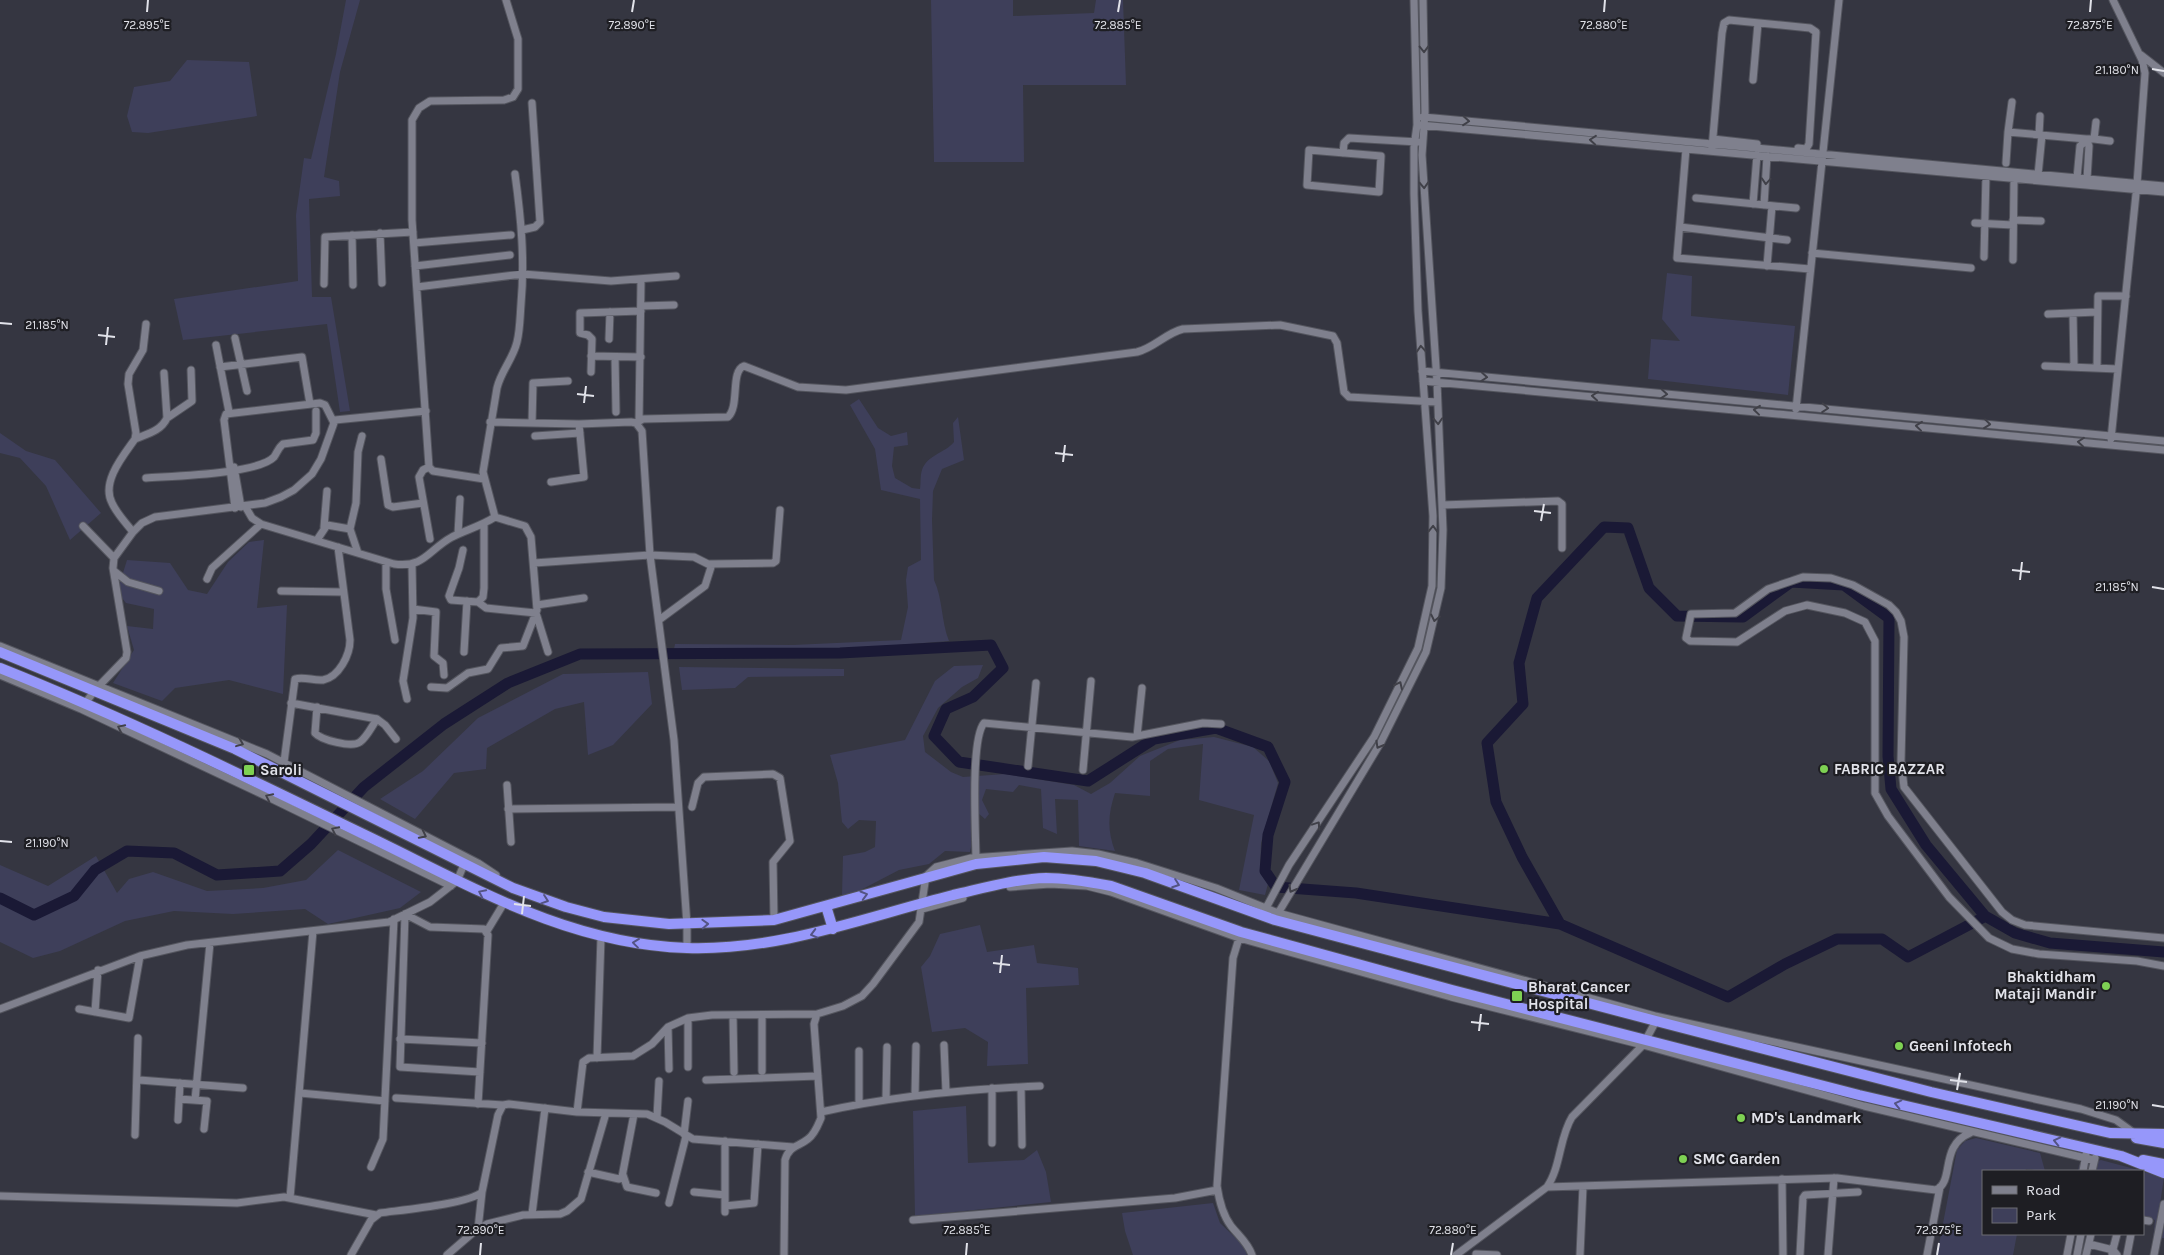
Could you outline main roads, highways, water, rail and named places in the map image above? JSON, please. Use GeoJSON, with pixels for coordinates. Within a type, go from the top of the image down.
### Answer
{"type":"FeatureCollection","features":[{"type":"Feature","properties":{"kind":"highway"},"geometry":{"type":"LineString","coordinates":[[0,652],[97,688],[235,748],[466,860],[513,888],[566,907],[604,917],[687,925],[774,920],[976,861],[1044,857],[1096,861],[1145,873],[1265,912],[1278,913],[1657,1019],[1746,1040],[1931,1092],[2110,1133],[2163,1140]]}},
{"type":"Feature","properties":{"kind":"highway"},"geometry":{"type":"LineString","coordinates":[[0,668],[361,837],[454,883],[564,927],[601,937],[687,948],[716,948],[772,943],[922,906],[1002,883],[1046,878],[1092,882],[1111,886],[1240,935],[1645,1043],[2002,1128],[2091,1154],[2121,1156],[2163,1167]]}},
{"type":"Feature","properties":{"kind":"highway"},"geometry":{"type":"LineString","coordinates":[[826,906],[833,929]]}},
{"type":"Feature","properties":{"kind":"highway"},"geometry":{"type":"LineString","coordinates":[[1752,1067],[1763,1078]]}},
{"type":"Feature","properties":{"kind":"highway"},"geometry":{"type":"LineString","coordinates":[[1859,1095],[1864,1106]]}},
{"type":"Feature","properties":{"kind":"highway"},"geometry":{"type":"LineString","coordinates":[[2002,1128],[2005,1140]]}},
{"type":"Feature","properties":{"kind":"highway"},"geometry":{"type":"LineString","coordinates":[[2110,1133],[2135,1133],[2163,1140]]}},
{"type":"Feature","properties":{"kind":"waterway"},"geometry":{"type":"LineString","coordinates":[[0,898],[34,915],[74,896],[95,870],[127,851],[174,853],[217,875],[280,871],[311,844],[364,787],[444,724],[508,683],[580,654],[840,653],[991,645],[1003,668],[973,697],[946,709],[934,736],[959,762],[1088,781],[1154,739],[1216,728],[1268,747],[1285,782],[1268,835],[1265,871],[1276,887],[1356,893],[1560,924],[1522,857],[1496,802],[1487,743],[1523,704],[1519,663],[1537,598],[1604,527],[1628,528],[1649,588],[1677,616],[1743,617],[1791,582],[1844,585],[1889,618],[1888,756],[1891,789],[1926,845],[1985,916],[2015,933],[2050,943],[2164,952]]}},
{"type":"Feature","properties":{"kind":"waterway"},"geometry":{"type":"LineString","coordinates":[[1560,924],[1728,997],[1785,964],[1837,939],[1882,939],[1908,957],[1984,917]]}},
{"type":"Feature","properties":{"kind":"place","name":"FABRIC BAZZAR"},"geometry":{"type":"Point","coordinates":[1824,769]}},
{"type":"Feature","properties":{"kind":"place","name":"Saroli"},"geometry":{"type":"Point","coordinates":[249,770]}},
{"type":"Feature","properties":{"kind":"place","name":"Bhaktidham Mataji Mandir"},"geometry":{"type":"Point","coordinates":[2106,986]}},
{"type":"Feature","properties":{"kind":"place","name":"Bharat Cancer Hospital"},"geometry":{"type":"Point","coordinates":[1517,996]}},
{"type":"Feature","properties":{"kind":"place","name":"Geeni Infotech"},"geometry":{"type":"Point","coordinates":[1899,1046]}},
{"type":"Feature","properties":{"kind":"place","name":"MD's Landmark"},"geometry":{"type":"Point","coordinates":[1741,1118]}},
{"type":"Feature","properties":{"kind":"place","name":"SMC Garden"},"geometry":{"type":"Point","coordinates":[1683,1159]}}]}
